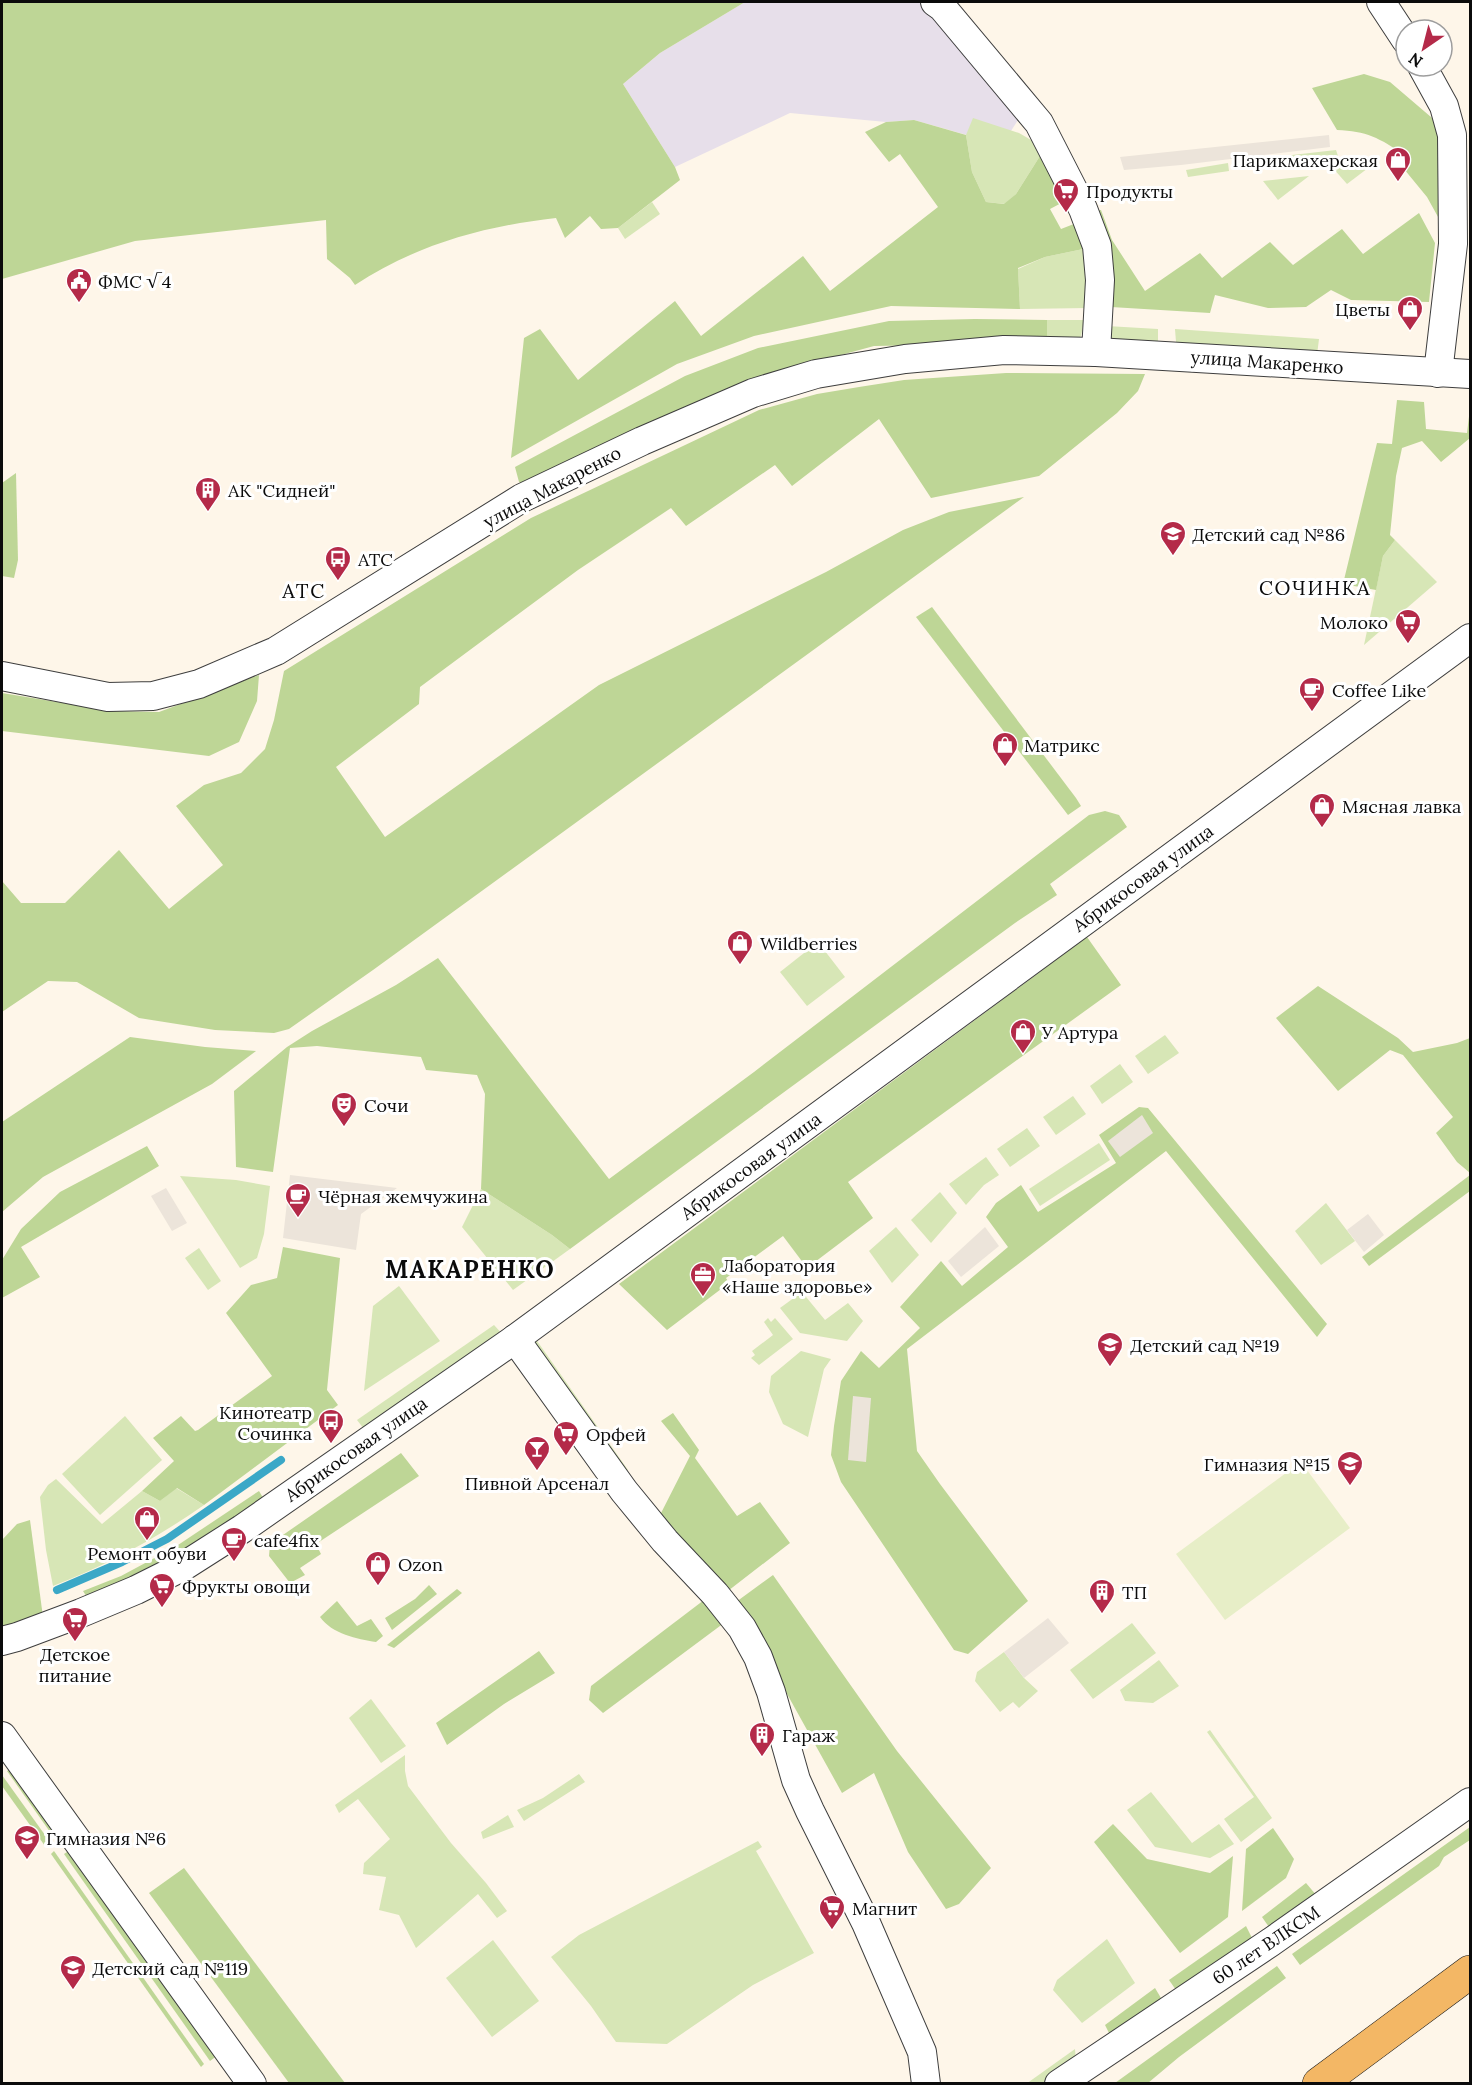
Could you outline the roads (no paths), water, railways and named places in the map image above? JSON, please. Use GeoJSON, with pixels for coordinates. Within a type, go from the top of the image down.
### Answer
{"type":"FeatureCollection","features":[{"type":"Feature","properties":{"kind":"main road"},"geometry":{"type":"LineString","coordinates":[[1319,2084],[1470,1972]]}},
{"type":"Feature","properties":{"kind":"street"},"geometry":{"type":"LineString","coordinates":[[935,2],[942,7],[1039,123],[1083,209],[1097,246],[1100,280],[1095,352]]}},
{"type":"Feature","properties":{"kind":"street"},"geometry":{"type":"LineString","coordinates":[[1381,2],[1394,22]]}},
{"type":"Feature","properties":{"kind":"street"},"geometry":{"type":"LineString","coordinates":[[1429,78],[1444,106],[1452,135],[1453,244],[1438,373]]}},
{"type":"Feature","properties":{"kind":"street","name":"улица Макаренко"},"geometry":{"type":"LineString","coordinates":[[2,676],[108,697],[153,696],[199,684],[276,651],[522,498],[642,441],[753,393],[816,374],[905,359],[1004,350],[1095,352],[1470,374]]}},
{"type":"Feature","properties":{"kind":"street","name":"Абрикосовая улица"},"geometry":{"type":"LineString","coordinates":[[2,1641],[81,1614],[136,1590],[184,1566],[242,1529],[515,1339],[1470,638]]}},
{"type":"Feature","properties":{"kind":"street"},"geometry":{"type":"LineString","coordinates":[[515,1339],[624,1491],[665,1541],[715,1594],[742,1628],[758,1657],[771,1692],[796,1780],[866,1923],[922,2052],[926,2084]]}},
{"type":"Feature","properties":{"kind":"street"},"geometry":{"type":"LineString","coordinates":[[2,1736],[252,2084]]}},
{"type":"Feature","properties":{"kind":"street","name":"60 лет ВЛКСМ"},"geometry":{"type":"LineString","coordinates":[[1059,2084],[1271,1942],[1470,1802]]}},
{"type":"Feature","properties":{"kind":"waterway"},"geometry":{"type":"LineString","coordinates":[[57,1590],[122,1562],[167,1539],[281,1460]]}},
{"type":"Feature","properties":{"kind":"place","name":"Парикмахерская"},"geometry":{"type":"Point","coordinates":[1398,183]}},
{"type":"Feature","properties":{"kind":"place","name":"Продукты"},"geometry":{"type":"Point","coordinates":[1066,214]}},
{"type":"Feature","properties":{"kind":"place","name":"ФМС √4"},"geometry":{"type":"Point","coordinates":[79,304]}},
{"type":"Feature","properties":{"kind":"place","name":"Цветы"},"geometry":{"type":"Point","coordinates":[1410,332]}},
{"type":"Feature","properties":{"kind":"place","name":"АК \"Сидней\""},"geometry":{"type":"Point","coordinates":[208,513]}},
{"type":"Feature","properties":{"kind":"place","name":"Детский сад №86"},"geometry":{"type":"Point","coordinates":[1173,557]}},
{"type":"Feature","properties":{"kind":"place","name":"АТС"},"geometry":{"type":"Point","coordinates":[338,582]}},
{"type":"Feature","properties":{"kind":"place","name":"Молоко"},"geometry":{"type":"Point","coordinates":[1408,645]}},
{"type":"Feature","properties":{"kind":"place","name":"Coffee Like"},"geometry":{"type":"Point","coordinates":[1312,713]}},
{"type":"Feature","properties":{"kind":"place","name":"Матрикс"},"geometry":{"type":"Point","coordinates":[1005,768]}},
{"type":"Feature","properties":{"kind":"place","name":"Мясная лавка"},"geometry":{"type":"Point","coordinates":[1322,829]}},
{"type":"Feature","properties":{"kind":"place","name":"Wildberries"},"geometry":{"type":"Point","coordinates":[740,966]}},
{"type":"Feature","properties":{"kind":"place","name":"У Артура"},"geometry":{"type":"Point","coordinates":[1023,1055]}},
{"type":"Feature","properties":{"kind":"place","name":"Сочи"},"geometry":{"type":"Point","coordinates":[344,1128]}},
{"type":"Feature","properties":{"kind":"place","name":"Чёрная жемчужина"},"geometry":{"type":"Point","coordinates":[298,1219]}},
{"type":"Feature","properties":{"kind":"place","name":"Лаборатория «Наше здоровье»"},"geometry":{"type":"Point","coordinates":[703,1298]}},
{"type":"Feature","properties":{"kind":"place","name":"Детский сад №19"},"geometry":{"type":"Point","coordinates":[1110,1368]}},
{"type":"Feature","properties":{"kind":"place","name":"Кинотеатр Сочинка"},"geometry":{"type":"Point","coordinates":[331,1445]}},
{"type":"Feature","properties":{"kind":"place","name":"Орфей"},"geometry":{"type":"Point","coordinates":[566,1457]}},
{"type":"Feature","properties":{"kind":"place","name":"Пивной Арсенал"},"geometry":{"type":"Point","coordinates":[537,1472]}},
{"type":"Feature","properties":{"kind":"place","name":"Гимназия №15"},"geometry":{"type":"Point","coordinates":[1350,1487]}},
{"type":"Feature","properties":{"kind":"place","name":"Ремонт обуви"},"geometry":{"type":"Point","coordinates":[147,1542]}},
{"type":"Feature","properties":{"kind":"place","name":"cafe4fix"},"geometry":{"type":"Point","coordinates":[234,1563]}},
{"type":"Feature","properties":{"kind":"place","name":"Ozon"},"geometry":{"type":"Point","coordinates":[378,1587]}},
{"type":"Feature","properties":{"kind":"place","name":"Фрукты овощи"},"geometry":{"type":"Point","coordinates":[162,1609]}},
{"type":"Feature","properties":{"kind":"place","name":"ТП"},"geometry":{"type":"Point","coordinates":[1102,1615]}},
{"type":"Feature","properties":{"kind":"place","name":"Детское питание"},"geometry":{"type":"Point","coordinates":[75,1643]}},
{"type":"Feature","properties":{"kind":"place","name":"Гараж"},"geometry":{"type":"Point","coordinates":[762,1758]}},
{"type":"Feature","properties":{"kind":"place","name":"Гимназия №6"},"geometry":{"type":"Point","coordinates":[27,1861]}},
{"type":"Feature","properties":{"kind":"place","name":"Магнит"},"geometry":{"type":"Point","coordinates":[832,1931]}},
{"type":"Feature","properties":{"kind":"place","name":"Детский сад №119"},"geometry":{"type":"Point","coordinates":[73,1991]}},
{"type":"Feature","properties":{"kind":"district","name":"СОЧИНКА"},"geometry":{"type":"Point","coordinates":[1315,587]}},
{"type":"Feature","properties":{"kind":"district","name":"АТС"},"geometry":{"type":"Point","coordinates":[304,590]}},
{"type":"Feature","properties":{"kind":"district","name":"МАКАРЕНКО"},"geometry":{"type":"Point","coordinates":[470,1269]}}]}
